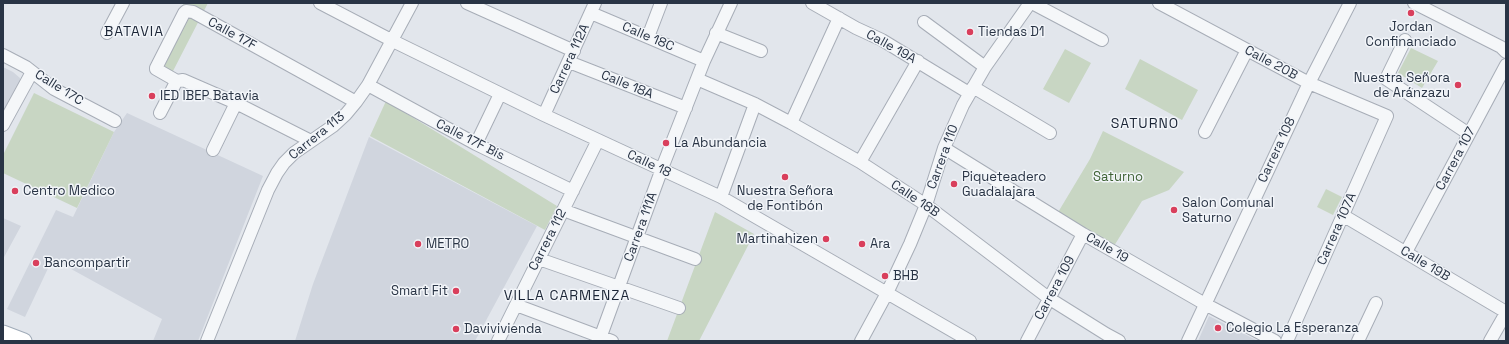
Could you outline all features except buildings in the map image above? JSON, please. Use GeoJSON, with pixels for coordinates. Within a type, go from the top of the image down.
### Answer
{"type":"FeatureCollection","features":[{"type":"Feature","properties":{"kind":"street"},"geometry":{"type":"LineString","coordinates":[[107,33],[123,3]]}},
{"type":"Feature","properties":{"kind":"street","name":"Calle 18"},"geometry":{"type":"LineString","coordinates":[[320,3],[392,41],[500,94],[721,197],[970,341]]}},
{"type":"Feature","properties":{"kind":"street","name":"Carrera 113"},"geometry":{"type":"LineString","coordinates":[[207,341],[268,190],[284,163],[294,153],[333,126],[356,102],[368,85],[412,3]]}},
{"type":"Feature","properties":{"kind":"street","name":"Calle 18A"},"geometry":{"type":"LineString","coordinates":[[467,3],[571,56],[686,108]]}},
{"type":"Feature","properties":{"kind":"street"},"geometry":{"type":"LineString","coordinates":[[648,37],[661,3]]}},
{"type":"Feature","properties":{"kind":"street","name":"Carrera 111A"},"geometry":{"type":"LineString","coordinates":[[604,340],[619,287],[662,170],[704,61],[731,3]]}},
{"type":"Feature","properties":{"kind":"street"},"geometry":{"type":"LineString","coordinates":[[1031,3],[1102,40]]}},
{"type":"Feature","properties":{"kind":"street","name":"Carrera 110"},"geometry":{"type":"LineString","coordinates":[[861,341],[887,293],[910,244],[926,205],[944,148],[971,90],[1031,3]]}},
{"type":"Feature","properties":{"kind":"street","name":"Calle 20B"},"geometry":{"type":"LineString","coordinates":[[1159,3],[1309,83],[1387,116]]}},
{"type":"Feature","properties":{"kind":"street","name":"Carrera 108"},"geometry":{"type":"LineString","coordinates":[[1188,341],[1309,83],[1350,3]]}},
{"type":"Feature","properties":{"kind":"street"},"geometry":{"type":"LineString","coordinates":[[1414,3],[1501,47],[1506,52]]}},
{"type":"Feature","properties":{"kind":"street","name":"Calle 19A"},"geometry":{"type":"LineString","coordinates":[[820,5],[839,18],[882,40],[1050,133]]}},
{"type":"Feature","properties":{"kind":"street","name":"Carrera 112A"},"geometry":{"type":"LineString","coordinates":[[544,115],[593,8]]}},
{"type":"Feature","properties":{"kind":"street","name":"Calle 18C"},"geometry":{"type":"LineString","coordinates":[[593,8],[648,37],[704,61]]}},
{"type":"Feature","properties":{"kind":"street","name":"Calle 17F"},"geometry":{"type":"LineString","coordinates":[[177,82],[156,68],[184,13],[193,12],[356,102]]}},
{"type":"Feature","properties":{"kind":"street"},"geometry":{"type":"LineString","coordinates":[[791,122],[839,18]]}},
{"type":"Feature","properties":{"kind":"street"},"geometry":{"type":"LineString","coordinates":[[924,22],[985,68]]}},
{"type":"Feature","properties":{"kind":"street"},"geometry":{"type":"LineString","coordinates":[[716,33],[761,51]]}},
{"type":"Feature","properties":{"kind":"street"},"geometry":{"type":"LineString","coordinates":[[1405,40],[1386,79],[1469,134]]}},
{"type":"Feature","properties":{"kind":"street"},"geometry":{"type":"LineString","coordinates":[[1205,132],[1247,50]]}},
{"type":"Feature","properties":{"kind":"street","name":"Calle 17C"},"geometry":{"type":"LineString","coordinates":[[3,55],[26,67],[54,89],[115,121]]}},
{"type":"Feature","properties":{"kind":"street"},"geometry":{"type":"LineString","coordinates":[[860,162],[918,61]]}},
{"type":"Feature","properties":{"kind":"street","name":"Carrera 107"},"geometry":{"type":"LineString","coordinates":[[1406,252],[1506,65]]}},
{"type":"Feature","properties":{"kind":"street"},"geometry":{"type":"LineString","coordinates":[[3,125],[32,72]]}},
{"type":"Feature","properties":{"kind":"street","name":"Calle 18B"},"geometry":{"type":"LineString","coordinates":[[697,79],[755,104],[791,122],[860,162],[926,205],[1050,299],[1119,341]]}},
{"type":"Feature","properties":{"kind":"street"},"geometry":{"type":"LineString","coordinates":[[160,113],[177,82],[183,80],[236,103],[311,141]]}},
{"type":"Feature","properties":{"kind":"street","name":"Calle 17F Bis"},"geometry":{"type":"LineString","coordinates":[[368,85],[476,144],[573,191]]}},
{"type":"Feature","properties":{"kind":"street"},"geometry":{"type":"LineString","coordinates":[[476,144],[500,94]]}},
{"type":"Feature","properties":{"kind":"street"},"geometry":{"type":"LineString","coordinates":[[214,150],[236,103]]}},
{"type":"Feature","properties":{"kind":"street"},"geometry":{"type":"LineString","coordinates":[[721,197],[755,104]]}},
{"type":"Feature","properties":{"kind":"street","name":"Carrera 107A"},"geometry":{"type":"LineString","coordinates":[[1287,341],[1344,216],[1387,116]]}},
{"type":"Feature","properties":{"kind":"street","name":"Carrera 112"},"geometry":{"type":"LineString","coordinates":[[498,341],[598,140]]}},
{"type":"Feature","properties":{"kind":"street","name":"Calle 19"},"geometry":{"type":"LineString","coordinates":[[944,148],[1083,234],[1205,304],[1275,341]]}},
{"type":"Feature","properties":{"kind":"street"},"geometry":{"type":"LineString","coordinates":[[563,210],[695,259]]}},
{"type":"Feature","properties":{"kind":"street","name":"Calle 19B"},"geometry":{"type":"LineString","coordinates":[[1344,216],[1506,312]]}},
{"type":"Feature","properties":{"kind":"street","name":"Carrera 109"},"geometry":{"type":"LineString","coordinates":[[1027,341],[1083,234]]}},
{"type":"Feature","properties":{"kind":"street"},"geometry":{"type":"LineString","coordinates":[[539,259],[679,308]]}},
{"type":"Feature","properties":{"kind":"street"},"geometry":{"type":"LineString","coordinates":[[1358,341],[1376,304]]}},
{"type":"Feature","properties":{"kind":"street"},"geometry":{"type":"LineString","coordinates":[[516,305],[604,340]]}},
{"type":"Feature","properties":{"kind":"street"},"geometry":{"type":"LineString","coordinates":[[1490,341],[1506,312]]}},
{"type":"Feature","properties":{"kind":"shaded area"},"geometry":{"type":"Polygon","coordinates":[[[3,67],[13,72],[20,78],[20,86],[3,118],[3,67]]]}},
{"type":"Feature","properties":{"kind":"shaded area"},"geometry":{"type":"Polygon","coordinates":[[[127,113],[263,176],[198,341],[153,341],[162,319],[62,264],[52,260],[25,317],[7,309],[56,210],[73,217],[114,132],[127,113]]]}},
{"type":"Feature","properties":{"kind":"shaded area"},"geometry":{"type":"Polygon","coordinates":[[[369,137],[537,226],[475,341],[295,341],[313,284],[369,137]]]}},
{"type":"Feature","properties":{"kind":"shaded area"},"geometry":{"type":"Polygon","coordinates":[[[3,218],[21,226],[3,259],[3,218]]]}},
{"type":"Feature","properties":{"kind":"shaded area","name":"Colegio La Esperanza"},"geometry":{"type":"Polygon","coordinates":[[[1209,316],[1258,341],[1198,341],[1209,316]]]}},
{"type":"Feature","properties":{"kind":"green space"},"geometry":{"type":"Polygon","coordinates":[[[184,3],[208,3],[172,73],[153,64],[184,3]]]}},
{"type":"Feature","properties":{"kind":"green space"},"geometry":{"type":"Polygon","coordinates":[[[1411,48],[1438,61],[1422,88],[1398,73],[1411,48]]]}},
{"type":"Feature","properties":{"kind":"green space"},"geometry":{"type":"Polygon","coordinates":[[[1065,49],[1091,63],[1069,103],[1043,89],[1065,49]]]}},
{"type":"Feature","properties":{"kind":"green space"},"geometry":{"type":"Polygon","coordinates":[[[1140,59],[1198,90],[1182,120],[1125,89],[1140,59]]]}},
{"type":"Feature","properties":{"kind":"green space"},"geometry":{"type":"Polygon","coordinates":[[[34,93],[114,132],[77,208],[3,173],[3,155],[34,93]]]}},
{"type":"Feature","properties":{"kind":"green space"},"geometry":{"type":"Polygon","coordinates":[[[386,101],[557,206],[545,230],[370,136],[386,101]]]}},
{"type":"Feature","properties":{"kind":"green space","name":"Saturno"},"geometry":{"type":"Polygon","coordinates":[[[1103,131],[1184,172],[1169,190],[1142,201],[1114,246],[1057,214],[1090,159],[1103,131]]]}},
{"type":"Feature","properties":{"kind":"green space"},"geometry":{"type":"Polygon","coordinates":[[[1326,189],[1342,197],[1333,215],[1317,207],[1326,189]]]}},
{"type":"Feature","properties":{"kind":"green space"},"geometry":{"type":"Polygon","coordinates":[[[715,212],[754,234],[699,341],[667,341],[715,212]]]}},
{"type":"Feature","properties":{"kind":"place","name":"Jordan Confinanciado"},"geometry":{"type":"Point","coordinates":[1411,13]}},
{"type":"Feature","properties":{"kind":"place","name":"Tiendas D1"},"geometry":{"type":"Point","coordinates":[970,32]}},
{"type":"Feature","properties":{"kind":"place","name":"Nuestra Señora de Aránzazu"},"geometry":{"type":"Point","coordinates":[1458,85]}},
{"type":"Feature","properties":{"kind":"place","name":"IED IBEP Batavia"},"geometry":{"type":"Point","coordinates":[152,96]}},
{"type":"Feature","properties":{"kind":"place","name":"La Abundancia"},"geometry":{"type":"Point","coordinates":[666,143]}},
{"type":"Feature","properties":{"kind":"place","name":"Nuestra Señora de Fontibón"},"geometry":{"type":"Point","coordinates":[785,177]}},
{"type":"Feature","properties":{"kind":"place","name":"Piqueteadero Guadalajara"},"geometry":{"type":"Point","coordinates":[954,184]}},
{"type":"Feature","properties":{"kind":"place","name":"Centro Medico"},"geometry":{"type":"Point","coordinates":[15,191]}},
{"type":"Feature","properties":{"kind":"place","name":"Salon Comunal Saturno"},"geometry":{"type":"Point","coordinates":[1174,210]}},
{"type":"Feature","properties":{"kind":"place","name":"Martinahizen"},"geometry":{"type":"Point","coordinates":[826,239]}},
{"type":"Feature","properties":{"kind":"place","name":"METRO"},"geometry":{"type":"Point","coordinates":[418,244]}},
{"type":"Feature","properties":{"kind":"place","name":"Ara"},"geometry":{"type":"Point","coordinates":[862,244]}},
{"type":"Feature","properties":{"kind":"place","name":"Bancompartir"},"geometry":{"type":"Point","coordinates":[36,263]}},
{"type":"Feature","properties":{"kind":"place","name":"BHB"},"geometry":{"type":"Point","coordinates":[885,276]}},
{"type":"Feature","properties":{"kind":"place","name":"Smart Fit"},"geometry":{"type":"Point","coordinates":[456,291]}},
{"type":"Feature","properties":{"kind":"place","name":"Colegio La Esperanza"},"geometry":{"type":"Point","coordinates":[1218,328]}},
{"type":"Feature","properties":{"kind":"place","name":"Davivivienda"},"geometry":{"type":"Point","coordinates":[456,329]}},
{"type":"Feature","properties":{"kind":"district","name":"BATAVIA"},"geometry":{"type":"Point","coordinates":[134,32]}},
{"type":"Feature","properties":{"kind":"district","name":"SATURNO"},"geometry":{"type":"Point","coordinates":[1145,124]}},
{"type":"Feature","properties":{"kind":"district","name":"VILLA CARMENZA"},"geometry":{"type":"Point","coordinates":[567,296]}}]}
